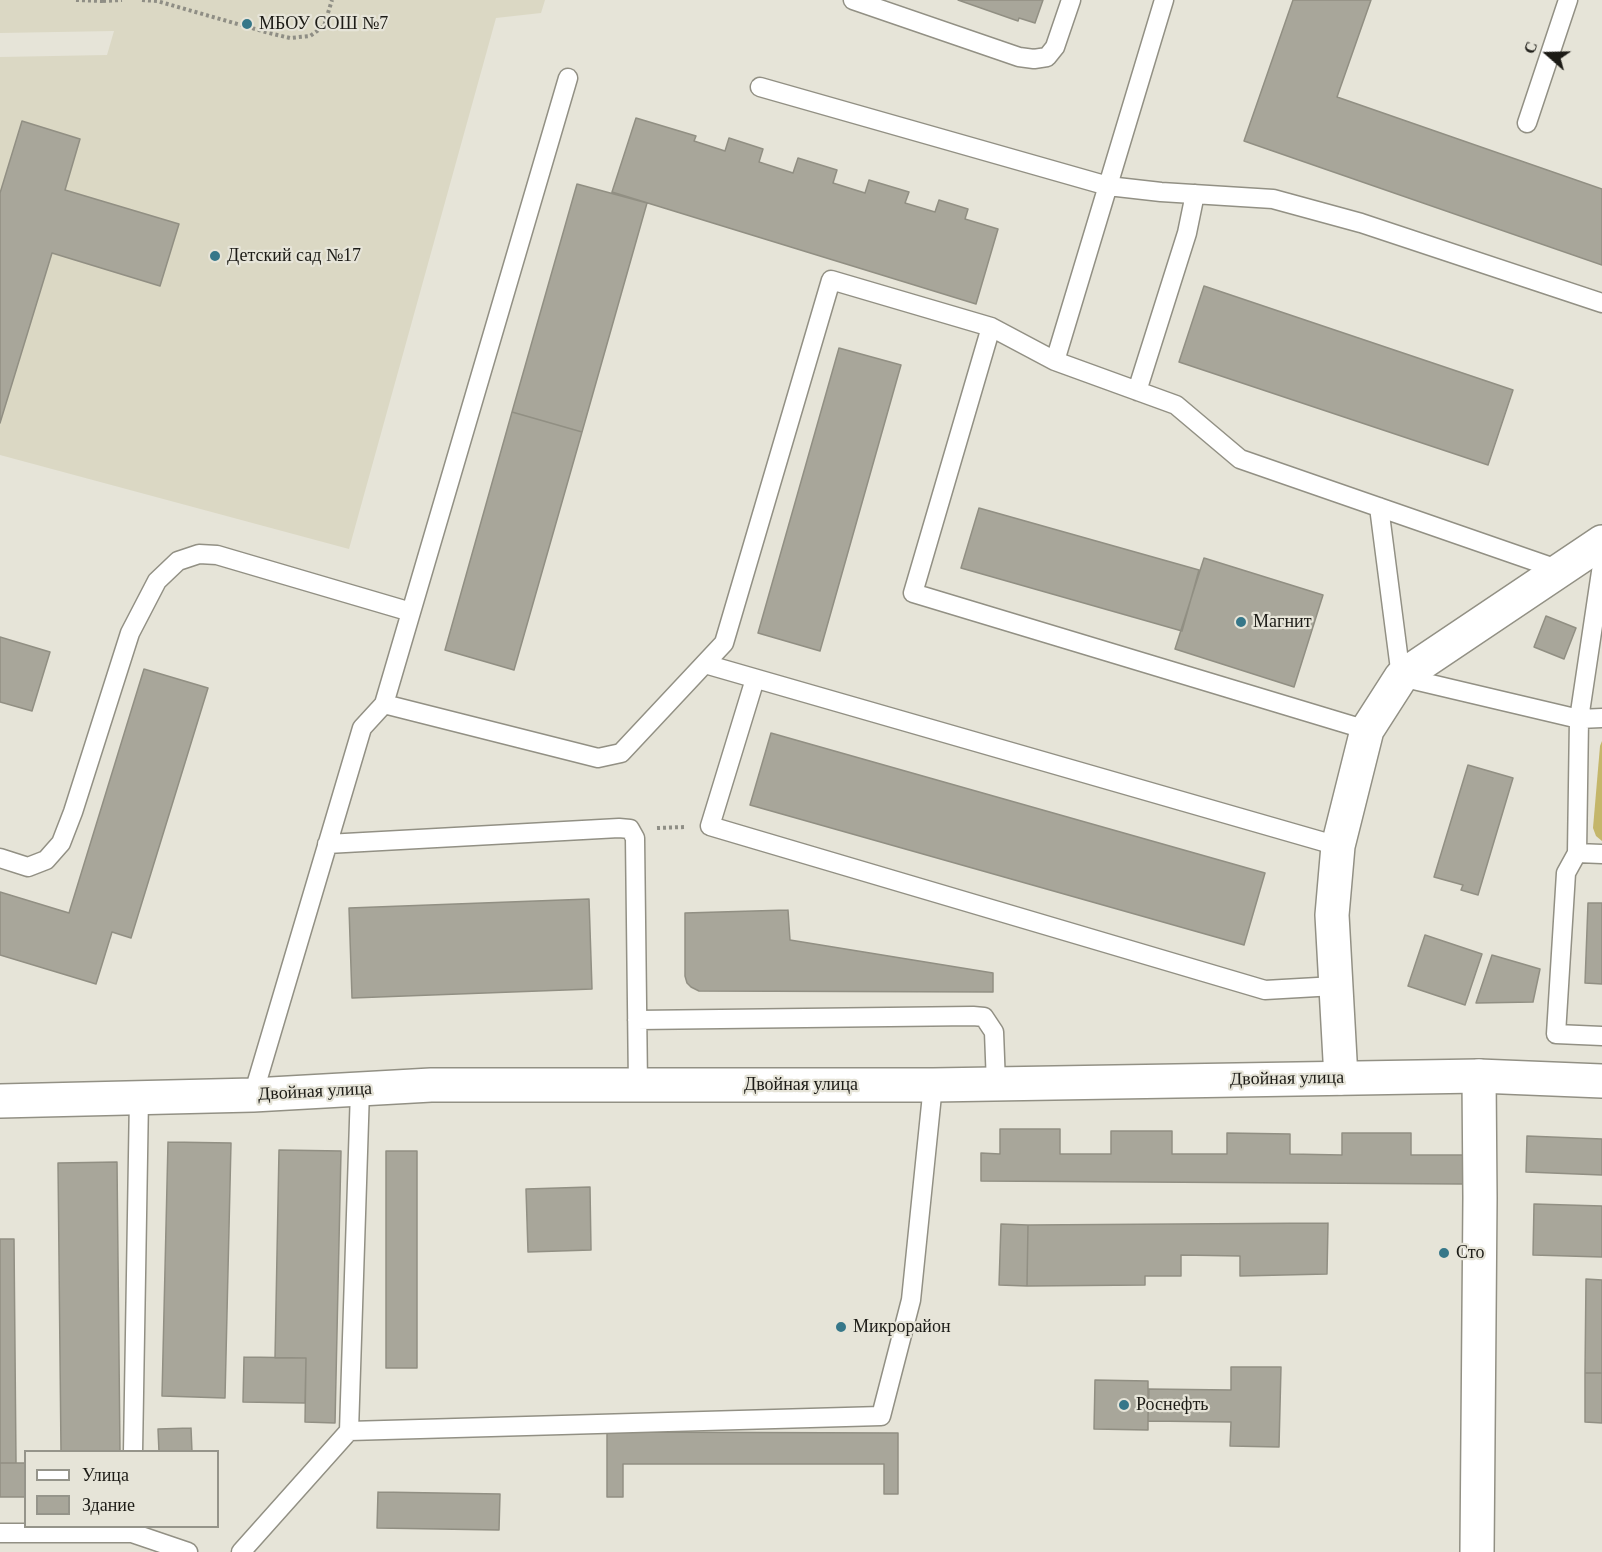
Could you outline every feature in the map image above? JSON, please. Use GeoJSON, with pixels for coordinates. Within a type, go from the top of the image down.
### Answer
{"type":"FeatureCollection","features":[{"type":"Feature","properties":{"kind":"street"},"geometry":{"type":"LineString","coordinates":[[1341,1078],[1332,915],[1338,846],[1367,730],[1401,677],[1602,542]]}},
{"type":"Feature","properties":{"kind":"street"},"geometry":{"type":"LineString","coordinates":[[1477,1552],[1479,1076]]}},
{"type":"Feature","properties":{"kind":"street","name":"Двойная улица"},"geometry":{"type":"LineString","coordinates":[[0,1101],[253,1095],[431,1085],[933,1085],[1479,1076],[1602,1081]]}},
{"type":"Feature","properties":{"kind":"lane"},"geometry":{"type":"LineString","coordinates":[[853,0],[1019,57],[1034,59],[1047,57],[1055,47],[1071,0]]}},
{"type":"Feature","properties":{"kind":"lane"},"geometry":{"type":"LineString","coordinates":[[1055,361],[1164,0]]}},
{"type":"Feature","properties":{"kind":"lane"},"geometry":{"type":"LineString","coordinates":[[1527,123],[1568,0]]}},
{"type":"Feature","properties":{"kind":"lane"},"geometry":{"type":"LineString","coordinates":[[253,1095],[362,728],[384,704],[568,78]]}},
{"type":"Feature","properties":{"kind":"lane"},"geometry":{"type":"LineString","coordinates":[[760,87],[1108,186],[1161,192],[1273,199],[1360,223],[1602,303]]}},
{"type":"Feature","properties":{"kind":"lane"},"geometry":{"type":"LineString","coordinates":[[1137,391],[1187,233],[1195,194]]}},
{"type":"Feature","properties":{"kind":"lane"},"geometry":{"type":"LineString","coordinates":[[384,704],[598,758],[621,753],[724,643],[831,280],[991,327],[1055,361],[1176,405],[1240,459],[1560,570]]}},
{"type":"Feature","properties":{"kind":"lane"},"geometry":{"type":"LineString","coordinates":[[991,327],[914,593],[1367,730]]}},
{"type":"Feature","properties":{"kind":"lane"},"geometry":{"type":"LineString","coordinates":[[1379,507],[1401,677],[1579,719],[1602,718]]}},
{"type":"Feature","properties":{"kind":"lane"},"geometry":{"type":"LineString","coordinates":[[0,858],[28,867],[46,860],[61,843],[130,633],[157,581],[178,561],[199,554],[217,555],[411,612]]}},
{"type":"Feature","properties":{"kind":"lane"},"geometry":{"type":"LineString","coordinates":[[1602,565],[1579,719],[1577,853],[1566,873],[1556,1034],[1602,1036]]}},
{"type":"Feature","properties":{"kind":"lane"},"geometry":{"type":"LineString","coordinates":[[705,664],[1338,846]]}},
{"type":"Feature","properties":{"kind":"lane"},"geometry":{"type":"LineString","coordinates":[[755,679],[710,826],[1265,990],[1335,986]]}},
{"type":"Feature","properties":{"kind":"lane"},"geometry":{"type":"LineString","coordinates":[[327,844],[630,829],[635,838],[638,1086]]}},
{"type":"Feature","properties":{"kind":"lane"},"geometry":{"type":"LineString","coordinates":[[1577,853],[1602,854]]}},
{"type":"Feature","properties":{"kind":"lane"},"geometry":{"type":"LineString","coordinates":[[637,1020],[984,1017],[994,1032],[996,1084]]}},
{"type":"Feature","properties":{"kind":"lane"},"geometry":{"type":"LineString","coordinates":[[349,1431],[881,1416],[911,1300],[933,1085]]}},
{"type":"Feature","properties":{"kind":"lane"},"geometry":{"type":"LineString","coordinates":[[241,1552],[349,1431],[360,1090]]}},
{"type":"Feature","properties":{"kind":"lane"},"geometry":{"type":"LineString","coordinates":[[133,1450],[139,1097]]}},
{"type":"Feature","properties":{"kind":"lane"},"geometry":{"type":"LineString","coordinates":[[0,1533],[132,1530],[188,1552]]}},
{"type":"Feature","properties":{"kind":"path"},"geometry":{"type":"LineString","coordinates":[[76,0],[122,0]]}},
{"type":"Feature","properties":{"kind":"path"},"geometry":{"type":"LineString","coordinates":[[142,0],[157,1],[290,38],[310,36],[324,26],[332,0]]}},
{"type":"Feature","properties":{"kind":"path"},"geometry":{"type":"LineString","coordinates":[[630,829],[710,826]]}},
{"type":"Feature","properties":{"kind":"shaded area","name":"Детский сад №17"},"geometry":{"type":"Polygon","coordinates":[[[0,0],[545,0],[541,13],[496,18],[349,549],[0,455],[0,57],[107,55],[114,31],[0,33],[0,0]]]}},
{"type":"Feature","properties":{"kind":"shaded area"},"geometry":{"type":"Polygon","coordinates":[[[1602,741],[1602,841],[1596,836],[1593,828],[1602,741]]]}},
{"type":"Feature","properties":{"kind":"building"},"geometry":{"type":"Polygon","coordinates":[[[958,0],[1043,0],[1035,23],[1019,18],[1018,21],[958,0]]]}},
{"type":"Feature","properties":{"kind":"building"},"geometry":{"type":"Polygon","coordinates":[[[1293,0],[1371,0],[1337,97],[1602,189],[1602,265],[1244,141],[1293,0]]]}},
{"type":"Feature","properties":{"kind":"building"},"geometry":{"type":"Polygon","coordinates":[[[636,118],[696,136],[694,141],[725,151],[729,138],[763,149],[759,162],[793,173],[798,158],[837,170],[833,183],[865,193],[869,180],[909,192],[905,203],[935,212],[939,200],[968,209],[965,219],[998,229],[976,304],[612,192],[636,118]]]}},
{"type":"Feature","properties":{"kind":"building","name":"Детский сад №17"},"geometry":{"type":"Polygon","coordinates":[[[22,121],[80,139],[65,190],[179,224],[160,286],[52,253],[0,423],[0,193],[22,121]]]}},
{"type":"Feature","properties":{"kind":"building"},"geometry":{"type":"Polygon","coordinates":[[[577,184],[647,203],[582,432],[512,412],[577,184]]]}},
{"type":"Feature","properties":{"kind":"building"},"geometry":{"type":"Polygon","coordinates":[[[1204,286],[1513,390],[1488,465],[1179,362],[1204,286]]]}},
{"type":"Feature","properties":{"kind":"building"},"geometry":{"type":"Polygon","coordinates":[[[839,348],[901,365],[820,651],[758,633],[839,348]]]}},
{"type":"Feature","properties":{"kind":"building"},"geometry":{"type":"Polygon","coordinates":[[[512,412],[582,432],[514,670],[445,650],[512,412]]]}},
{"type":"Feature","properties":{"kind":"building"},"geometry":{"type":"Polygon","coordinates":[[[979,508],[1199,570],[1182,631],[961,568],[979,508]]]}},
{"type":"Feature","properties":{"kind":"building"},"geometry":{"type":"Polygon","coordinates":[[[1204,558],[1323,595],[1294,687],[1175,649],[1204,558]]]}},
{"type":"Feature","properties":{"kind":"building"},"geometry":{"type":"Polygon","coordinates":[[[1546,616],[1576,628],[1564,659],[1534,647],[1546,616]]]}},
{"type":"Feature","properties":{"kind":"building"},"geometry":{"type":"Polygon","coordinates":[[[0,637],[50,652],[32,711],[0,702],[0,637]]]}},
{"type":"Feature","properties":{"kind":"building"},"geometry":{"type":"Polygon","coordinates":[[[144,669],[208,688],[131,938],[112,932],[96,984],[0,955],[0,892],[69,913],[144,669]]]}},
{"type":"Feature","properties":{"kind":"building"},"geometry":{"type":"Polygon","coordinates":[[[771,733],[1265,873],[1244,945],[750,805],[771,733]]]}},
{"type":"Feature","properties":{"kind":"building"},"geometry":{"type":"Polygon","coordinates":[[[1468,765],[1513,778],[1478,895],[1461,890],[1463,885],[1434,877],[1468,765]]]}},
{"type":"Feature","properties":{"kind":"building"},"geometry":{"type":"Polygon","coordinates":[[[589,899],[592,989],[352,998],[349,908],[589,899]]]}},
{"type":"Feature","properties":{"kind":"building"},"geometry":{"type":"Polygon","coordinates":[[[1588,903],[1602,903],[1602,984],[1585,983],[1588,903]]]}},
{"type":"Feature","properties":{"kind":"building"},"geometry":{"type":"Polygon","coordinates":[[[788,910],[790,940],[993,973],[993,992],[699,991],[687,983],[685,913],[788,910]]]}},
{"type":"Feature","properties":{"kind":"building"},"geometry":{"type":"Polygon","coordinates":[[[1425,935],[1482,954],[1465,1005],[1408,986],[1425,935]]]}},
{"type":"Feature","properties":{"kind":"building"},"geometry":{"type":"Polygon","coordinates":[[[1492,955],[1540,969],[1533,1002],[1476,1003],[1492,955]]]}},
{"type":"Feature","properties":{"kind":"building"},"geometry":{"type":"Polygon","coordinates":[[[1000,1129],[1060,1129],[1060,1154],[1111,1154],[1111,1131],[1172,1131],[1172,1154],[1227,1154],[1227,1133],[1290,1134],[1290,1154],[1342,1155],[1342,1133],[1411,1133],[1411,1155],[1463,1155],[1463,1184],[981,1181],[981,1153],[1000,1154],[1000,1129]]]}},
{"type":"Feature","properties":{"kind":"building"},"geometry":{"type":"Polygon","coordinates":[[[1527,1136],[1602,1139],[1602,1175],[1526,1172],[1527,1136]]]}},
{"type":"Feature","properties":{"kind":"building"},"geometry":{"type":"Polygon","coordinates":[[[168,1142],[231,1143],[225,1398],[162,1396],[168,1142]]]}},
{"type":"Feature","properties":{"kind":"building"},"geometry":{"type":"Polygon","coordinates":[[[279,1150],[341,1151],[335,1423],[305,1422],[306,1358],[275,1358],[279,1150]]]}},
{"type":"Feature","properties":{"kind":"building"},"geometry":{"type":"Polygon","coordinates":[[[386,1151],[417,1151],[417,1368],[386,1368],[386,1151]]]}},
{"type":"Feature","properties":{"kind":"building"},"geometry":{"type":"Polygon","coordinates":[[[117,1162],[120,1450],[61,1450],[58,1163],[117,1162]]]}},
{"type":"Feature","properties":{"kind":"building"},"geometry":{"type":"Polygon","coordinates":[[[590,1187],[591,1250],[528,1252],[526,1189],[590,1187]]]}},
{"type":"Feature","properties":{"kind":"building"},"geometry":{"type":"Polygon","coordinates":[[[1534,1204],[1602,1206],[1602,1257],[1533,1255],[1534,1204]]]}},
{"type":"Feature","properties":{"kind":"building"},"geometry":{"type":"Polygon","coordinates":[[[1328,1223],[1327,1274],[1240,1276],[1240,1256],[1181,1255],[1181,1276],[1145,1276],[1145,1285],[1027,1286],[1028,1225],[1328,1223]]]}},
{"type":"Feature","properties":{"kind":"building"},"geometry":{"type":"Polygon","coordinates":[[[1001,1224],[1028,1225],[1027,1286],[999,1285],[1001,1224]]]}},
{"type":"Feature","properties":{"kind":"building"},"geometry":{"type":"Polygon","coordinates":[[[0,1239],[14,1239],[16,1463],[0,1463],[0,1239]]]}},
{"type":"Feature","properties":{"kind":"building"},"geometry":{"type":"Polygon","coordinates":[[[1586,1279],[1602,1280],[1602,1373],[1585,1373],[1586,1279]]]}},
{"type":"Feature","properties":{"kind":"building"},"geometry":{"type":"Polygon","coordinates":[[[244,1357],[306,1358],[305,1403],[243,1402],[244,1357]]]}},
{"type":"Feature","properties":{"kind":"building"},"geometry":{"type":"Polygon","coordinates":[[[1231,1367],[1281,1367],[1279,1447],[1230,1446],[1231,1422],[1148,1421],[1149,1389],[1231,1390],[1231,1367]]]}},
{"type":"Feature","properties":{"kind":"building"},"geometry":{"type":"Polygon","coordinates":[[[1585,1373],[1602,1373],[1602,1423],[1585,1422],[1585,1373]]]}},
{"type":"Feature","properties":{"kind":"building"},"geometry":{"type":"Polygon","coordinates":[[[1095,1380],[1148,1381],[1148,1430],[1094,1429],[1095,1380]]]}},
{"type":"Feature","properties":{"kind":"building"},"geometry":{"type":"Polygon","coordinates":[[[191,1428],[192,1450],[159,1450],[158,1429],[191,1428]]]}},
{"type":"Feature","properties":{"kind":"building"},"geometry":{"type":"Polygon","coordinates":[[[607,1432],[898,1433],[898,1494],[884,1494],[884,1464],[623,1464],[623,1497],[607,1497],[607,1432]]]}},
{"type":"Feature","properties":{"kind":"building"},"geometry":{"type":"Polygon","coordinates":[[[0,1463],[24,1463],[24,1497],[0,1497],[0,1463]]]}},
{"type":"Feature","properties":{"kind":"building"},"geometry":{"type":"Polygon","coordinates":[[[378,1492],[500,1494],[499,1530],[377,1528],[378,1492]]]}},
{"type":"Feature","properties":{"kind":"place","name":"МБОУ СОШ №7"},"geometry":{"type":"Point","coordinates":[247,24]}},
{"type":"Feature","properties":{"kind":"place","name":"Детский сад №17"},"geometry":{"type":"Point","coordinates":[215,256]}},
{"type":"Feature","properties":{"kind":"place","name":"Магнит"},"geometry":{"type":"Point","coordinates":[1241,622]}},
{"type":"Feature","properties":{"kind":"place","name":"Сто"},"geometry":{"type":"Point","coordinates":[1444,1253]}},
{"type":"Feature","properties":{"kind":"place","name":"Микрорайон"},"geometry":{"type":"Point","coordinates":[841,1327]}},
{"type":"Feature","properties":{"kind":"place","name":"Роснефть"},"geometry":{"type":"Point","coordinates":[1124,1405]}}]}
